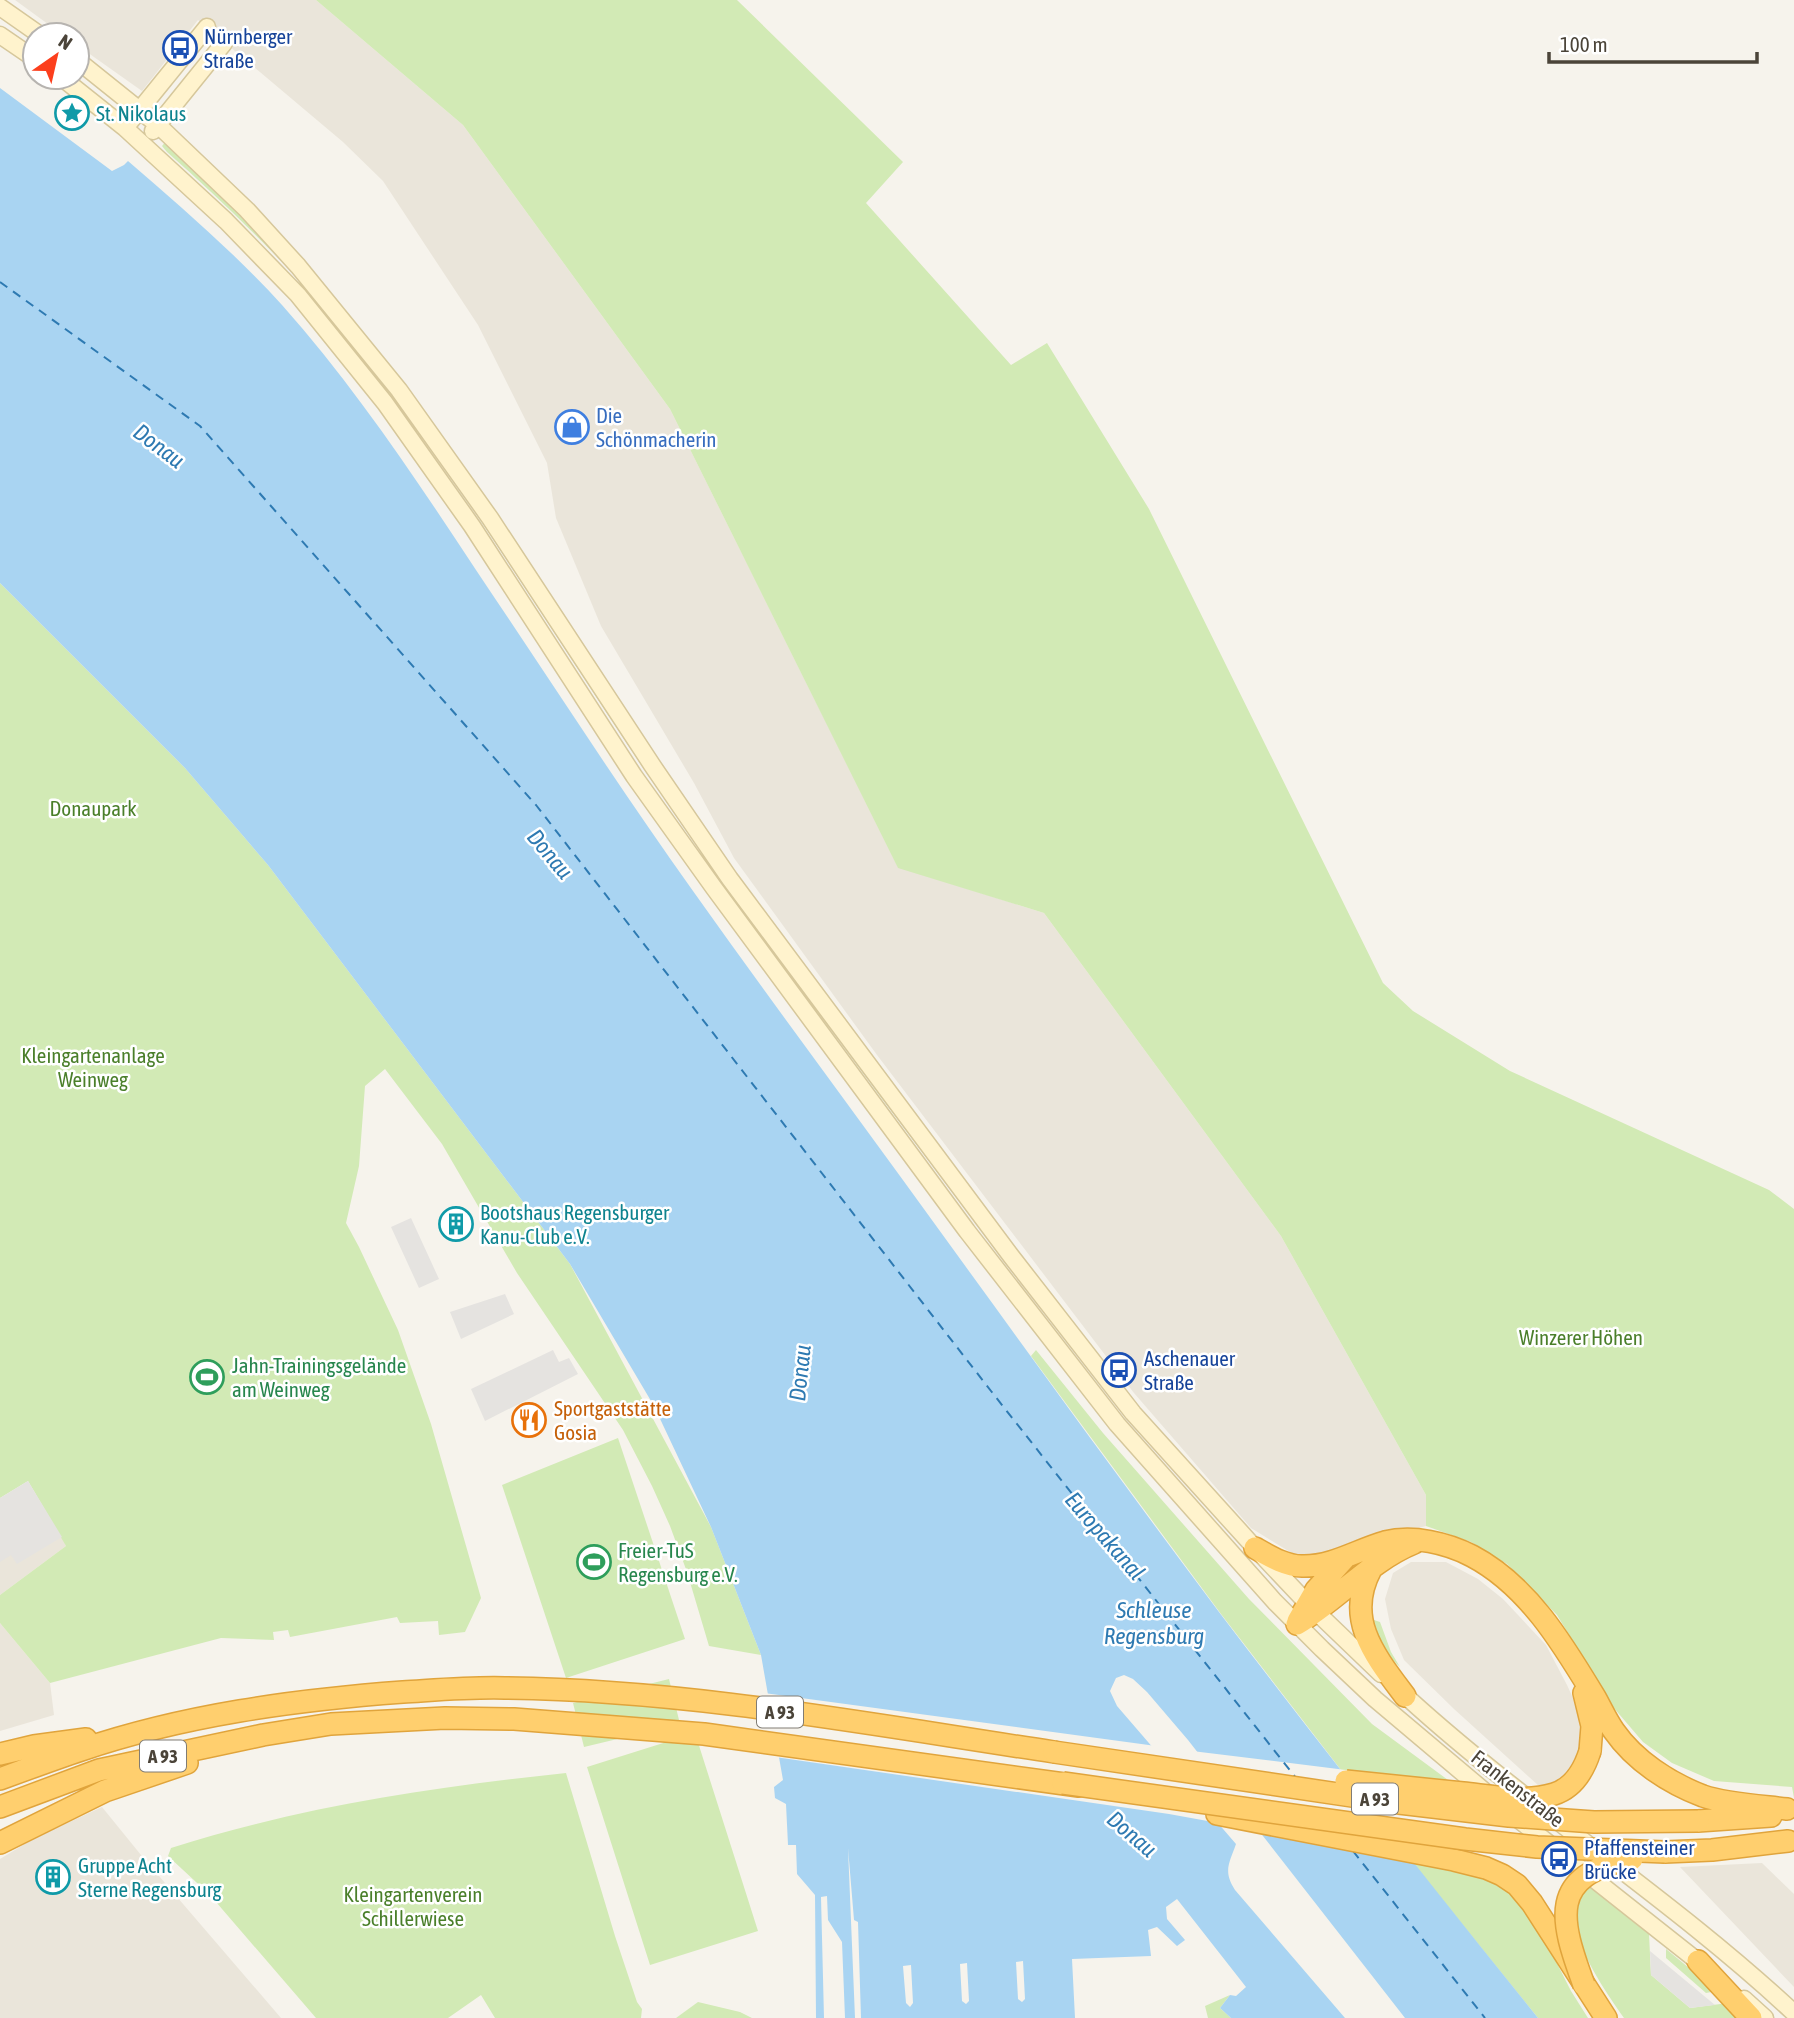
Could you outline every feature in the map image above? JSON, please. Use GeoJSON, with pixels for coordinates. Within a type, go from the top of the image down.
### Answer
{"type":"FeatureCollection","features":[{"type":"Feature","properties":{"kind":"highway"},"geometry":{"type":"LineString","coordinates":[[1054,1752],[1503,1797],[1537,1797],[1556,1793],[1568,1786],[1586,1766],[1592,1727],[1577,1668],[1541,1617],[1501,1575],[1473,1557],[1448,1546],[1419,1541],[1385,1542],[1344,1559],[1298,1566],[1255,1548]]}},
{"type":"Feature","properties":{"kind":"highway"},"geometry":{"type":"LineString","coordinates":[[1297,1624],[1312,1607],[1397,1551],[1419,1541]]}},
{"type":"Feature","properties":{"kind":"highway"},"geometry":{"type":"LineString","coordinates":[[1312,1607],[1316,1590],[1344,1559]]}},
{"type":"Feature","properties":{"kind":"highway"},"geometry":{"type":"LineString","coordinates":[[1372,1568],[1366,1579],[1361,1605],[1362,1625],[1376,1655],[1405,1696]]}},
{"type":"Feature","properties":{"kind":"highway","name":"A 93"},"geometry":{"type":"LineString","coordinates":[[0,1779],[119,1738],[260,1708],[374,1694],[503,1688],[590,1691],[692,1700],[1399,1803],[1509,1816],[1594,1822],[1698,1821],[1789,1812],[1706,1797],[1682,1787],[1649,1767],[1614,1732],[1577,1668]]}},
{"type":"Feature","properties":{"kind":"highway","name":"A 93"},"geometry":{"type":"LineString","coordinates":[[0,1807],[99,1770],[263,1735],[331,1724],[444,1718],[514,1719],[704,1734],[1465,1839],[1550,1848],[1665,1852],[1712,1850],[1788,1841]]}},
{"type":"Feature","properties":{"kind":"highway"},"geometry":{"type":"LineString","coordinates":[[0,1843],[69,1807],[145,1777],[179,1765],[331,1724]]}},
{"type":"Feature","properties":{"kind":"highway"},"geometry":{"type":"LineString","coordinates":[[0,1754],[71,1740],[119,1738]]}},
{"type":"Feature","properties":{"kind":"highway"},"geometry":{"type":"LineString","coordinates":[[1063,1783],[1486,1868],[1517,1885],[1532,1903],[1606,2018]]}},
{"type":"Feature","properties":{"kind":"highway"},"geometry":{"type":"LineString","coordinates":[[1584,1985],[1569,1944],[1565,1924],[1565,1910],[1575,1885],[1596,1868],[1665,1852]]}},
{"type":"Feature","properties":{"kind":"highway"},"geometry":{"type":"LineString","coordinates":[[1698,1961],[1751,2018]]}},
{"type":"Feature","properties":{"kind":"main road"},"geometry":{"type":"LineString","coordinates":[[0,7],[21,22]]}},
{"type":"Feature","properties":{"kind":"main road"},"geometry":{"type":"LineString","coordinates":[[125,128],[207,27]]}},
{"type":"Feature","properties":{"kind":"main road"},"geometry":{"type":"LineString","coordinates":[[0,35],[21,49]]}},
{"type":"Feature","properties":{"kind":"main road"},"geometry":{"type":"LineString","coordinates":[[142,144],[224,43]]}},
{"type":"Feature","properties":{"kind":"main road","name":"Frankenstraße"},"geometry":{"type":"LineString","coordinates":[[91,71],[158,125],[247,210],[298,266],[399,390],[490,518],[730,879],[1011,1256],[1133,1413],[1255,1548],[1405,1696],[1485,1764],[1752,1974],[1794,2013]]}},
{"type":"Feature","properties":{"kind":"main road","name":"Frankenstraße"},"geometry":{"type":"LineString","coordinates":[[79,91],[125,128],[226,221],[298,295],[385,403],[472,526],[634,776],[967,1231],[1117,1424],[1297,1624],[1375,1699],[1455,1768],[1698,1961],[1765,2018]]}},
{"type":"Feature","properties":{"kind":"shaded area"},"geometry":{"type":"Polygon","coordinates":[[[15,0],[316,0],[463,125],[670,409],[898,867],[1044,913],[1281,1236],[1426,1495],[1426,1526],[1369,1541],[1308,1563],[1251,1528],[1134,1393],[877,1055],[734,858],[694,783],[601,626],[556,518],[547,463],[478,325],[383,181],[343,142],[198,20],[142,91],[91,55],[91,21],[44,21],[15,0]]]}},
{"type":"Feature","properties":{"kind":"shaded area"},"geometry":{"type":"Polygon","coordinates":[[[411,1218],[439,1279],[419,1288],[391,1227],[411,1218]]]}},
{"type":"Feature","properties":{"kind":"shaded area"},"geometry":{"type":"Polygon","coordinates":[[[505,1294],[514,1314],[461,1339],[450,1312],[505,1294]]]}},
{"type":"Feature","properties":{"kind":"shaded area"},"geometry":{"type":"Polygon","coordinates":[[[553,1350],[559,1362],[569,1358],[578,1374],[485,1421],[471,1389],[553,1350]]]}},
{"type":"Feature","properties":{"kind":"shaded area"},"geometry":{"type":"Polygon","coordinates":[[[28,1481],[62,1537],[17,1564],[11,1555],[0,1562],[0,1498],[28,1481]]]}},
{"type":"Feature","properties":{"kind":"shaded area"},"geometry":{"type":"Polygon","coordinates":[[[0,1498],[62,1537],[66,1546],[0,1595],[0,1498]]]}},
{"type":"Feature","properties":{"kind":"shaded area"},"geometry":{"type":"Polygon","coordinates":[[[1411,1562],[1446,1562],[1478,1579],[1503,1599],[1546,1645],[1577,1707],[1582,1736],[1582,1750],[1573,1767],[1561,1778],[1547,1786],[1539,1786],[1404,1660],[1391,1629],[1385,1599],[1393,1573],[1411,1562]]]}},
{"type":"Feature","properties":{"kind":"shaded area"},"geometry":{"type":"Polygon","coordinates":[[[0,1623],[50,1683],[54,1715],[0,1731],[0,1623]]]}},
{"type":"Feature","properties":{"kind":"shaded area"},"geometry":{"type":"Polygon","coordinates":[[[102,1807],[281,2018],[0,2018],[0,1859],[33,1839],[102,1807]]]}},
{"type":"Feature","properties":{"kind":"shaded area"},"geometry":{"type":"Polygon","coordinates":[[[1762,1863],[1794,1894],[1794,1987],[1680,1867],[1762,1863]]]}},
{"type":"Feature","properties":{"kind":"shaded area"},"geometry":{"type":"Polygon","coordinates":[[[1650,1951],[1715,2005],[1690,2008],[1651,1975],[1650,1951]]]}},
{"type":"Feature","properties":{"kind":"green space","name":"Winzerer Höhen"},"geometry":{"type":"Polygon","coordinates":[[[316,0],[737,0],[903,162],[866,203],[1011,365],[1047,343],[1149,509],[1383,983],[1413,1011],[1510,1071],[1769,1190],[1794,1209],[1794,1798],[1792,1787],[1714,1781],[1672,1763],[1643,1742],[1613,1707],[1557,1615],[1507,1564],[1471,1542],[1426,1526],[1426,1495],[1281,1236],[1044,913],[898,868],[670,409],[463,125],[316,0]]]}},
{"type":"Feature","properties":{"kind":"green space"},"geometry":{"type":"Polygon","coordinates":[[[167,140],[295,271],[343,326],[405,406],[478,510],[653,776],[765,935],[938,1170],[1118,1401],[1117,1404],[968,1213],[731,893],[644,769],[473,509],[402,407],[319,302],[220,200],[167,152],[162,146],[167,140]]]}},
{"type":"Feature","properties":{"kind":"green space"},"geometry":{"type":"Polygon","coordinates":[[[0,583],[185,768],[268,865],[570,1264],[711,1527],[761,1655],[709,1646],[670,1526],[623,1430],[517,1273],[442,1144],[385,1069],[365,1086],[359,1166],[346,1223],[398,1330],[431,1424],[481,1598],[465,1632],[439,1635],[438,1621],[400,1623],[397,1617],[290,1637],[288,1630],[273,1632],[274,1640],[221,1638],[50,1683],[0,1623],[0,1595],[66,1546],[28,1481],[0,1498],[0,583]]]}},
{"type":"Feature","properties":{"kind":"green space"},"geometry":{"type":"Polygon","coordinates":[[[1036,1350],[1103,1433],[1249,1599],[1372,1724],[1448,1780],[1341,1770],[1221,1614],[1031,1356],[1036,1350]]]}},
{"type":"Feature","properties":{"kind":"green space","name":"Freier-TuS Regensburg e.V."},"geometry":{"type":"Polygon","coordinates":[[[618,1438],[685,1639],[566,1678],[502,1485],[618,1438]]]}},
{"type":"Feature","properties":{"kind":"green space"},"geometry":{"type":"Polygon","coordinates":[[[1371,1619],[1380,1622],[1391,1652],[1400,1667],[1382,1645],[1371,1619]]]}},
{"type":"Feature","properties":{"kind":"green space"},"geometry":{"type":"Polygon","coordinates":[[[669,1679],[680,1724],[584,1747],[573,1703],[669,1679]]]}},
{"type":"Feature","properties":{"kind":"green space"},"geometry":{"type":"Polygon","coordinates":[[[695,1733],[758,1931],[650,1965],[587,1767],[695,1733]]]}},
{"type":"Feature","properties":{"kind":"green space","name":"Kleingartenverein Schillerwiese"},"geometry":{"type":"Polygon","coordinates":[[[566,1773],[615,1936],[637,2002],[642,2009],[641,2018],[495,2018],[481,1995],[448,2018],[316,2018],[210,1895],[168,1856],[171,1848],[317,1810],[416,1792],[566,1773]]]}},
{"type":"Feature","properties":{"kind":"green space"},"geometry":{"type":"Polygon","coordinates":[[[1408,1857],[1487,1876],[1511,1890],[1540,1930],[1588,2018],[1538,2018],[1408,1857]]]}},
{"type":"Feature","properties":{"kind":"green space"},"geometry":{"type":"Polygon","coordinates":[[[1589,1884],[1649,1934],[1651,1975],[1690,2008],[1728,2003],[1743,2018],[1624,2018],[1590,1965],[1577,1934],[1575,1908],[1589,1884]]]}},
{"type":"Feature","properties":{"kind":"green space"},"geometry":{"type":"Polygon","coordinates":[[[1666,1949],[1717,1991],[1706,1993],[1666,1958],[1666,1949]]]}},
{"type":"Feature","properties":{"kind":"green space"},"geometry":{"type":"Polygon","coordinates":[[[1230,1995],[1220,2008],[1231,2018],[1208,2018],[1205,2006],[1230,1995]]]}},
{"type":"Feature","properties":{"kind":"green space"},"geometry":{"type":"Polygon","coordinates":[[[698,2002],[740,2012],[752,2018],[676,2018],[698,2002]]]}},
{"type":"Feature","properties":{"kind":"water"},"geometry":{"type":"Polygon","coordinates":[[[0,88],[112,171],[128,161],[246,267],[335,368],[407,468],[610,772],[744,963],[1258,1663],[1538,2018],[1405,2018],[1188,1740],[1147,1692],[1133,1679],[1124,1675],[1116,1678],[1110,1691],[1117,1706],[1236,1844],[1228,1872],[1235,1890],[1345,2018],[1231,2018],[1220,2008],[1230,1995],[1236,1996],[1246,1987],[1177,1899],[1166,1907],[1167,1919],[1185,1940],[1177,1946],[1157,1927],[1148,1930],[1151,1956],[1072,1959],[1075,2018],[861,2018],[858,1922],[854,1920],[848,1848],[855,2018],[845,2018],[842,1942],[828,1920],[827,1896],[821,1897],[824,2018],[816,2018],[815,1895],[797,1874],[796,1845],[788,1845],[786,1804],[775,1798],[774,1787],[783,1780],[761,1655],[711,1527],[654,1406],[570,1264],[268,865],[185,768],[0,583],[0,88]],[[1023,1961],[1016,1962],[1018,1999],[1022,2002],[1025,1999],[1023,1961]],[[967,1963],[960,1964],[962,2001],[966,2004],[969,2001],[967,1963]],[[911,1965],[903,1966],[906,2003],[910,2007],[913,2003],[911,1965]]]}},
{"type":"Feature","properties":{"kind":"pier"},"geometry":{"type":"Polygon","coordinates":[[[764,1693],[1156,1746],[1224,1824],[775,1757],[764,1693]]]}},
{"type":"Feature","properties":{"kind":"pier"},"geometry":{"type":"Polygon","coordinates":[[[1192,1751],[1346,1770],[1414,1859],[1251,1829],[1192,1751]]]}},
{"type":"Feature","properties":{"kind":"ferry route"},"geometry":{"type":"LineString","coordinates":[[0,282],[200,426],[536,805],[991,1391],[1296,1778]]}},
{"type":"Feature","properties":{"kind":"ferry route"},"geometry":{"type":"LineString","coordinates":[[1353,1851],[1485,2018]]}},
{"type":"Feature","properties":{"kind":"place","name":"Nürnberger Straße"},"geometry":{"type":"Point","coordinates":[180,48]}},
{"type":"Feature","properties":{"kind":"place","name":"St. Nikolaus"},"geometry":{"type":"Point","coordinates":[72,113]}},
{"type":"Feature","properties":{"kind":"place","name":"Die Schönmacherin"},"geometry":{"type":"Point","coordinates":[572,427]}},
{"type":"Feature","properties":{"kind":"place","name":"Bootshaus Regensburger Kanu-Club e.V."},"geometry":{"type":"Point","coordinates":[456,1224]}},
{"type":"Feature","properties":{"kind":"place","name":"Aschenauer Straße"},"geometry":{"type":"Point","coordinates":[1119,1370]}},
{"type":"Feature","properties":{"kind":"place","name":"Jahn-Trainingsgelände am Weinweg"},"geometry":{"type":"Point","coordinates":[207,1377]}},
{"type":"Feature","properties":{"kind":"place","name":"Sportgaststätte Gosia"},"geometry":{"type":"Point","coordinates":[529,1420]}},
{"type":"Feature","properties":{"kind":"place","name":"Freier-TuS Regensburg e.V."},"geometry":{"type":"Point","coordinates":[594,1562]}},
{"type":"Feature","properties":{"kind":"place","name":"Pfaffensteiner Brücke"},"geometry":{"type":"Point","coordinates":[1559,1859]}},
{"type":"Feature","properties":{"kind":"place","name":"Gruppe Acht Sterne Regensburg"},"geometry":{"type":"Point","coordinates":[53,1877]}},
{"type":"Feature","properties":{"kind":"water label","name":"Donau"},"geometry":{"type":"Point","coordinates":[159,446]}},
{"type":"Feature","properties":{"kind":"water label","name":"Donau"},"geometry":{"type":"Point","coordinates":[550,854]}},
{"type":"Feature","properties":{"kind":"water label","name":"Donau"},"geometry":{"type":"Point","coordinates":[800,1373]}},
{"type":"Feature","properties":{"kind":"water label","name":"Europakanal"},"geometry":{"type":"Point","coordinates":[1105,1536]}},
{"type":"Feature","properties":{"kind":"water label","name":"Schleuse Regensburg"},"geometry":{"type":"Point","coordinates":[1154,1623]}},
{"type":"Feature","properties":{"kind":"water label","name":"Donau"},"geometry":{"type":"Point","coordinates":[1132,1834]}},
{"type":"Feature","properties":{"kind":"park label","name":"Donaupark"},"geometry":{"type":"Point","coordinates":[93,808]}},
{"type":"Feature","properties":{"kind":"park label","name":"Kleingartenanlage Weinweg"},"geometry":{"type":"Point","coordinates":[93,1067]}}]}
